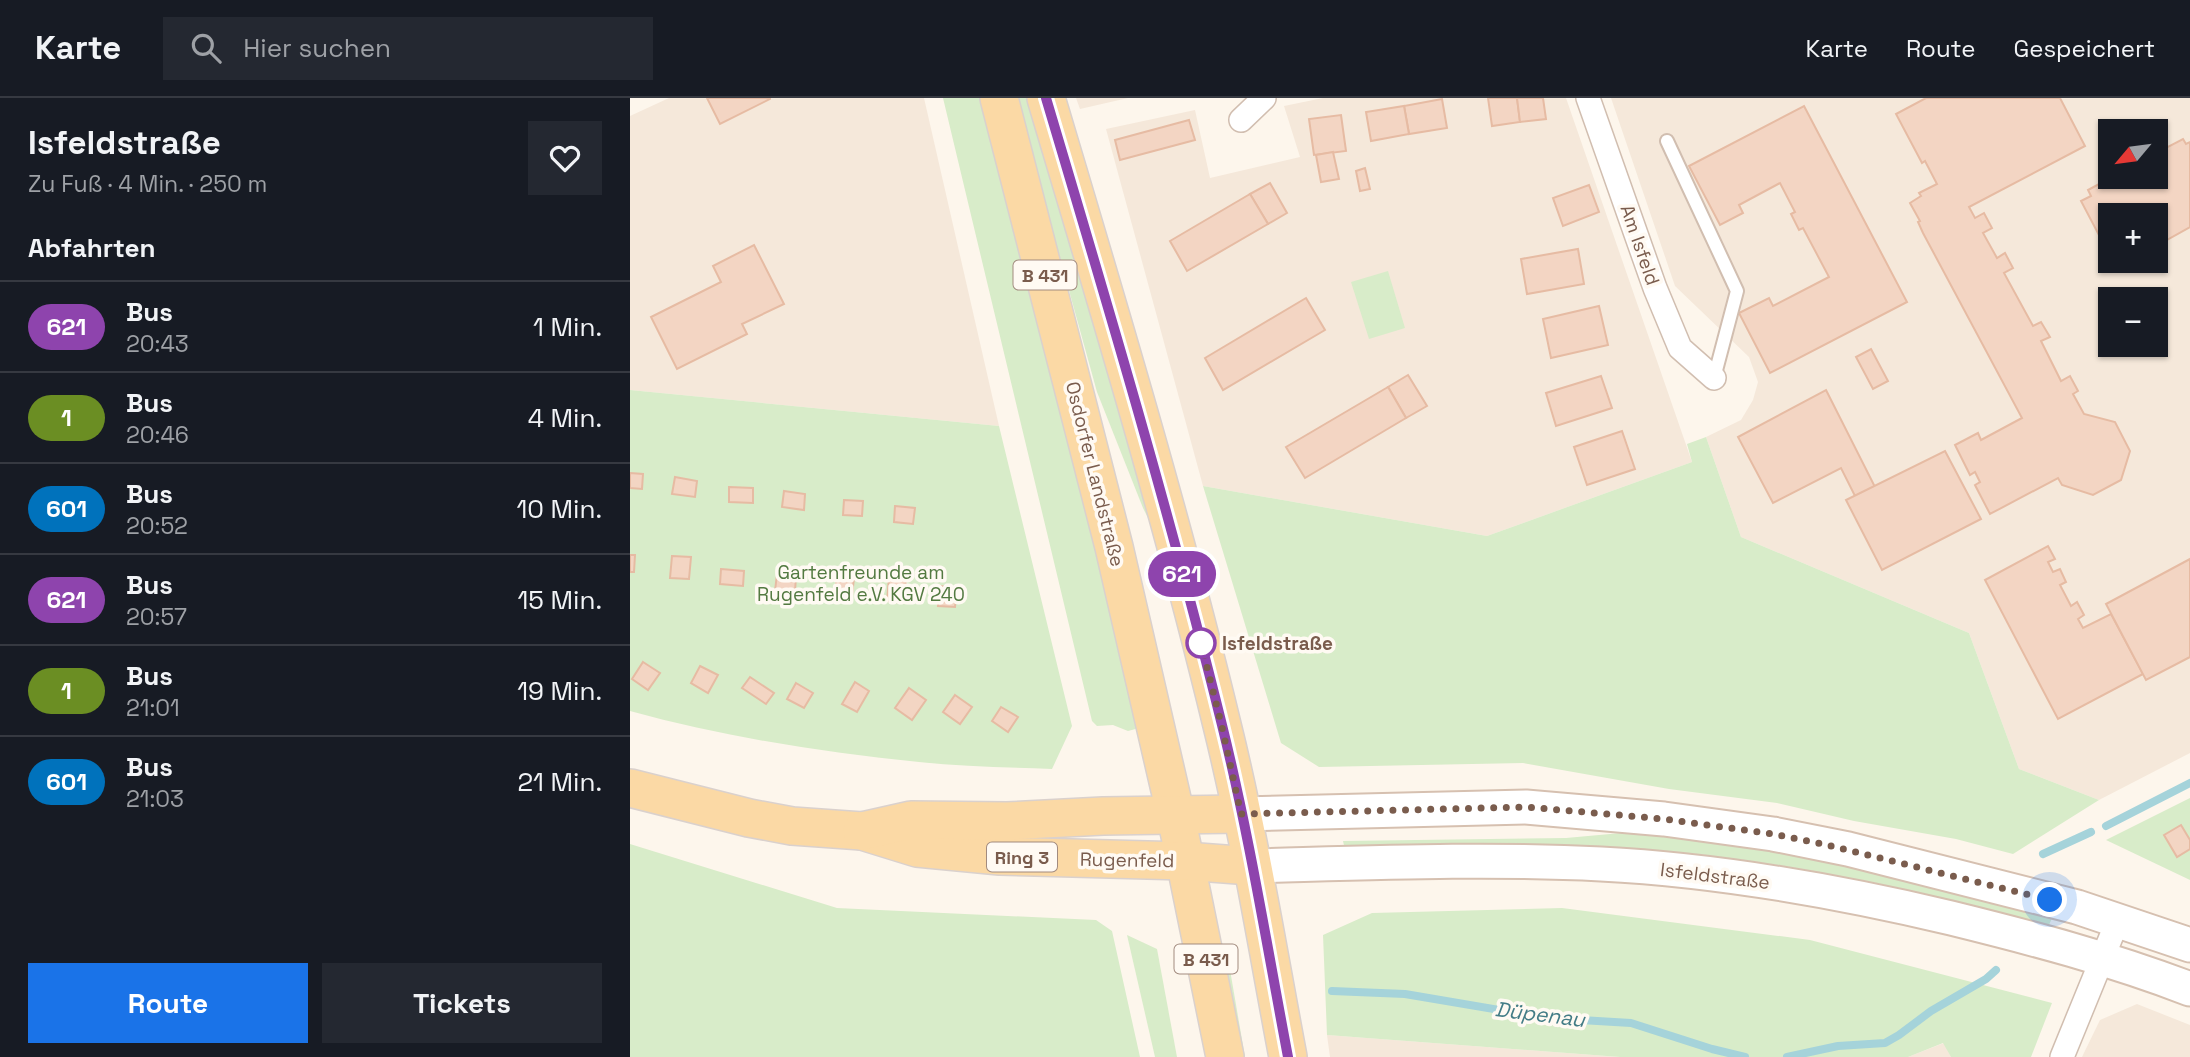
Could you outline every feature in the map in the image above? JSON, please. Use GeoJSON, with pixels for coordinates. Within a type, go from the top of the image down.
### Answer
{"type":"FeatureCollection","features":[{"type":"Feature","properties":{"kind":"main road","name":"Osdorfer Landstraße"},"geometry":{"type":"LineString","coordinates":[[999,98],[1114,547],[1176,816],[1225,1057]]}},
{"type":"Feature","properties":{"kind":"main road","name":"B 431"},"geometry":{"type":"LineString","coordinates":[[1046,98],[1150,454],[1222,727],[1288,1057]]}},
{"type":"Feature","properties":{"kind":"main road","name":"Rugenfeld"},"geometry":{"type":"LineString","coordinates":[[630,788],[792,826],[862,831],[917,848],[1000,856],[1185,861]]}},
{"type":"Feature","properties":{"kind":"main road","name":"Ring 3"},"geometry":{"type":"LineString","coordinates":[[1176,816],[1526,807],[1664,819],[1773,834],[1848,849],[2077,906],[2190,946]]}},
{"type":"Feature","properties":{"kind":"main road","name":"Rugenfeld"},"geometry":{"type":"LineString","coordinates":[[862,831],[911,820],[1007,821],[1103,816],[1176,816]]}},
{"type":"Feature","properties":{"kind":"main road","name":"Isfeldstraße"},"geometry":{"type":"LineString","coordinates":[[1185,861],[1251,866],[1476,862],[1588,864],[1729,876],[1868,899],[2041,940],[2190,989]]}},
{"type":"Feature","properties":{"kind":"street"},"geometry":{"type":"LineString","coordinates":[[1241,120],[1264,98]]}},
{"type":"Feature","properties":{"kind":"street","name":"Am Isfeld"},"geometry":{"type":"LineString","coordinates":[[1588,98],[1655,288],[1680,348],[1714,378]]}},
{"type":"Feature","properties":{"kind":"street"},"geometry":{"type":"LineString","coordinates":[[2062,1057],[2118,920]]}},
{"type":"Feature","properties":{"kind":"lane"},"geometry":{"type":"LineString","coordinates":[[1667,141],[1737,291],[1714,378]]}},
{"type":"Feature","properties":{"kind":"shaded area"},"geometry":{"type":"Polygon","coordinates":[[[669,98],[924,98],[999,426],[630,390],[630,116],[669,98]]]}},
{"type":"Feature","properties":{"kind":"shaded area"},"geometry":{"type":"Polygon","coordinates":[[[1076,98],[1128,98],[1080,109],[1076,98]]]}},
{"type":"Feature","properties":{"kind":"shaded area"},"geometry":{"type":"Polygon","coordinates":[[[1323,98],[1566,98],[1692,462],[1487,536],[1203,486],[1106,129],[1195,110],[1210,178],[1300,157],[1284,106],[1323,98]]]}},
{"type":"Feature","properties":{"kind":"shaded area"},"geometry":{"type":"Polygon","coordinates":[[[1611,98],[2190,98],[2190,753],[2099,800],[2019,769],[1969,633],[1741,537],[1706,437],[1741,420],[1753,400],[1758,382],[1749,357],[1675,286],[1611,98]]]}},
{"type":"Feature","properties":{"kind":"shaded area"},"geometry":{"type":"Polygon","coordinates":[[[2137,1004],[2190,1025],[2190,1057],[2082,1057],[2100,1020],[2137,1004]]]}},
{"type":"Feature","properties":{"kind":"shaded area"},"geometry":{"type":"Polygon","coordinates":[[[1327,1035],[1620,1057],[1330,1057],[1327,1035]]]}},
{"type":"Feature","properties":{"kind":"shaded area"},"geometry":{"type":"Polygon","coordinates":[[[1944,1043],[1951,1057],[1908,1057],[1944,1043]]]}},
{"type":"Feature","properties":{"kind":"green space"},"geometry":{"type":"Polygon","coordinates":[[[943,98],[983,98],[1143,727],[1128,731],[1113,725],[1097,726],[1092,721],[943,98]]]}},
{"type":"Feature","properties":{"kind":"green space"},"geometry":{"type":"Polygon","coordinates":[[[1016,98],[1028,98],[1156,534],[1097,392],[1016,98]]]}},
{"type":"Feature","properties":{"kind":"green space"},"geometry":{"type":"Polygon","coordinates":[[[1388,271],[1405,328],[1369,339],[1351,282],[1388,271]]]}},
{"type":"Feature","properties":{"kind":"green space","name":"Gartenfreunde am Rugenfeld e.V. KGV 240"},"geometry":{"type":"Polygon","coordinates":[[[630,390],[999,426],[1072,726],[1052,769],[952,765],[846,753],[737,736],[630,711],[630,390]]]}},
{"type":"Feature","properties":{"kind":"green space"},"geometry":{"type":"Polygon","coordinates":[[[1706,437],[1741,537],[1969,633],[2019,769],[2099,800],[2013,854],[1956,839],[1854,821],[1777,803],[1669,789],[1523,763],[1319,767],[1281,743],[1203,486],[1487,536],[1692,462],[1687,444],[1706,437]]]}},
{"type":"Feature","properties":{"kind":"green space"},"geometry":{"type":"Polygon","coordinates":[[[2190,798],[2190,880],[2106,840],[2190,798]]]}},
{"type":"Feature","properties":{"kind":"green space"},"geometry":{"type":"Polygon","coordinates":[[[1621,833],[1675,836],[1784,851],[1893,875],[2052,918],[2049,925],[1840,876],[1681,852],[1556,846],[1345,850],[1343,841],[1566,838],[1621,833]]]}},
{"type":"Feature","properties":{"kind":"green space"},"geometry":{"type":"Polygon","coordinates":[[[630,844],[837,908],[1096,920],[1112,931],[1140,1057],[630,1057],[630,844]]]}},
{"type":"Feature","properties":{"kind":"green space"},"geometry":{"type":"Polygon","coordinates":[[[1562,908],[1810,940],[2052,1003],[2031,1057],[1951,1057],[1943,1043],[1908,1057],[1620,1057],[1327,1035],[1323,935],[1372,913],[1562,908]]]}},
{"type":"Feature","properties":{"kind":"green space"},"geometry":{"type":"Polygon","coordinates":[[[1127,935],[1157,949],[1177,1057],[1155,1057],[1127,935]]]}},
{"type":"Feature","properties":{"kind":"green space"},"geometry":{"type":"Polygon","coordinates":[[[1223,964],[1229,964],[1245,1057],[1241,1057],[1223,964]]]}},
{"type":"Feature","properties":{"kind":"building"},"geometry":{"type":"Polygon","coordinates":[[[707,98],[770,98],[770,99],[720,124],[707,98]]]}},
{"type":"Feature","properties":{"kind":"building"},"geometry":{"type":"Polygon","coordinates":[[[1488,98],[1517,98],[1520,122],[1492,126],[1488,98]]]}},
{"type":"Feature","properties":{"kind":"building"},"geometry":{"type":"Polygon","coordinates":[[[1517,98],[1543,98],[1546,119],[1520,122],[1517,98]]]}},
{"type":"Feature","properties":{"kind":"building"},"geometry":{"type":"Polygon","coordinates":[[[1926,98],[2060,98],[2085,146],[1969,207],[1975,218],[1984,213],[1992,228],[1983,233],[1997,258],[2005,253],[2013,268],[2004,273],[2033,326],[2041,322],[2050,337],[2041,341],[2061,381],[2070,376],[2078,391],[2073,394],[2084,414],[2115,422],[2130,451],[2121,480],[2093,495],[2062,485],[2058,478],[1990,514],[1975,485],[1980,482],[1975,472],[1970,475],[1955,445],[1978,433],[1981,440],[2022,418],[1923,233],[1910,203],[1921,196],[1919,193],[1937,184],[1925,161],[1922,163],[1896,114],[1926,98]]]}},
{"type":"Feature","properties":{"kind":"building"},"geometry":{"type":"Polygon","coordinates":[[[1442,99],[1447,128],[1409,134],[1404,106],[1442,99]]]}},
{"type":"Feature","properties":{"kind":"building"},"geometry":{"type":"Polygon","coordinates":[[[1404,106],[1409,134],[1371,141],[1366,112],[1404,106]]]}},
{"type":"Feature","properties":{"kind":"building"},"geometry":{"type":"Polygon","coordinates":[[[1804,106],[1907,302],[1770,373],[1739,313],[1769,298],[1773,306],[1829,277],[1803,228],[1799,230],[1791,214],[1795,212],[1780,183],[1739,205],[1743,213],[1720,225],[1689,166],[1804,106]]]}},
{"type":"Feature","properties":{"kind":"building"},"geometry":{"type":"Polygon","coordinates":[[[1341,115],[1346,151],[1314,155],[1309,119],[1341,115]]]}},
{"type":"Feature","properties":{"kind":"building"},"geometry":{"type":"Polygon","coordinates":[[[1189,120],[1195,140],[1120,160],[1115,140],[1189,120]]]}},
{"type":"Feature","properties":{"kind":"building"},"geometry":{"type":"Polygon","coordinates":[[[2183,139],[2186,144],[2190,142],[2190,227],[2168,239],[2168,203],[2098,203],[2098,233],[2081,201],[2091,196],[2088,190],[2098,185],[2098,189],[2168,189],[2168,147],[2183,139]]]}},
{"type":"Feature","properties":{"kind":"building"},"geometry":{"type":"Polygon","coordinates":[[[1333,152],[1339,179],[1321,182],[1316,155],[1333,152]]]}},
{"type":"Feature","properties":{"kind":"building"},"geometry":{"type":"Polygon","coordinates":[[[1365,168],[1370,189],[1360,191],[1356,171],[1365,168]]]}},
{"type":"Feature","properties":{"kind":"building"},"geometry":{"type":"Polygon","coordinates":[[[1270,183],[1287,213],[1268,224],[1250,194],[1270,183]]]}},
{"type":"Feature","properties":{"kind":"building"},"geometry":{"type":"Polygon","coordinates":[[[1589,185],[1599,212],[1563,226],[1553,198],[1589,185]]]}},
{"type":"Feature","properties":{"kind":"building"},"geometry":{"type":"Polygon","coordinates":[[[1250,194],[1268,224],[1187,271],[1170,241],[1250,194]]]}},
{"type":"Feature","properties":{"kind":"building"},"geometry":{"type":"Polygon","coordinates":[[[754,245],[784,304],[742,324],[747,334],[677,369],[651,317],[721,282],[713,266],[754,245]]]}},
{"type":"Feature","properties":{"kind":"building"},"geometry":{"type":"Polygon","coordinates":[[[1578,249],[1584,284],[1527,294],[1521,259],[1578,249]]]}},
{"type":"Feature","properties":{"kind":"building"},"geometry":{"type":"Polygon","coordinates":[[[1306,298],[1325,330],[1223,390],[1205,358],[1306,298]]]}},
{"type":"Feature","properties":{"kind":"building"},"geometry":{"type":"Polygon","coordinates":[[[1599,306],[1608,345],[1551,358],[1543,319],[1599,306]]]}},
{"type":"Feature","properties":{"kind":"building"},"geometry":{"type":"Polygon","coordinates":[[[1871,349],[1888,381],[1873,389],[1856,357],[1871,349]]]}},
{"type":"Feature","properties":{"kind":"building"},"geometry":{"type":"Polygon","coordinates":[[[1408,375],[1427,406],[1406,418],[1388,387],[1408,375]]]}},
{"type":"Feature","properties":{"kind":"building"},"geometry":{"type":"Polygon","coordinates":[[[1601,376],[1612,408],[1556,426],[1546,393],[1601,376]]]}},
{"type":"Feature","properties":{"kind":"building"},"geometry":{"type":"Polygon","coordinates":[[[1388,387],[1406,418],[1305,478],[1286,447],[1388,387]]]}},
{"type":"Feature","properties":{"kind":"building"},"geometry":{"type":"Polygon","coordinates":[[[1826,390],[1875,487],[1855,496],[1841,468],[1773,503],[1738,437],[1826,390]]]}},
{"type":"Feature","properties":{"kind":"building"},"geometry":{"type":"Polygon","coordinates":[[[1622,431],[1635,469],[1587,485],[1574,447],[1622,431]]]}},
{"type":"Feature","properties":{"kind":"building"},"geometry":{"type":"Polygon","coordinates":[[[1945,451],[1981,519],[1882,570],[1846,500],[1945,451]]]}},
{"type":"Feature","properties":{"kind":"building"},"geometry":{"type":"Polygon","coordinates":[[[630,473],[643,474],[642,489],[630,488],[630,473]]]}},
{"type":"Feature","properties":{"kind":"building"},"geometry":{"type":"Polygon","coordinates":[[[675,477],[697,481],[695,497],[672,494],[675,477]]]}},
{"type":"Feature","properties":{"kind":"building"},"geometry":{"type":"Polygon","coordinates":[[[729,487],[753,488],[753,503],[729,502],[729,487]]]}},
{"type":"Feature","properties":{"kind":"building"},"geometry":{"type":"Polygon","coordinates":[[[784,491],[805,494],[804,510],[782,507],[784,491]]]}},
{"type":"Feature","properties":{"kind":"building"},"geometry":{"type":"Polygon","coordinates":[[[844,500],[863,501],[862,516],[843,515],[844,500]]]}},
{"type":"Feature","properties":{"kind":"building"},"geometry":{"type":"Polygon","coordinates":[[[895,506],[915,508],[913,524],[894,522],[895,506]]]}},
{"type":"Feature","properties":{"kind":"building"},"geometry":{"type":"Polygon","coordinates":[[[2048,546],[2055,559],[2048,562],[2053,572],[2060,569],[2066,582],[2060,585],[2071,606],[2077,602],[2084,615],[2078,619],[2083,628],[2111,614],[2143,674],[2058,719],[1985,580],[2048,546]]]}},
{"type":"Feature","properties":{"kind":"building"},"geometry":{"type":"Polygon","coordinates":[[[630,555],[635,555],[634,572],[630,572],[630,555]]]}},
{"type":"Feature","properties":{"kind":"building"},"geometry":{"type":"Polygon","coordinates":[[[672,556],[691,557],[689,579],[670,578],[672,556]]]}},
{"type":"Feature","properties":{"kind":"building"},"geometry":{"type":"Polygon","coordinates":[[[2190,559],[2190,657],[2146,680],[2106,604],[2190,559]]]}},
{"type":"Feature","properties":{"kind":"building"},"geometry":{"type":"Polygon","coordinates":[[[721,569],[744,571],[743,586],[720,584],[721,569]]]}},
{"type":"Feature","properties":{"kind":"building"},"geometry":{"type":"Polygon","coordinates":[[[777,574],[796,576],[795,592],[775,591],[777,574]]]}},
{"type":"Feature","properties":{"kind":"building"},"geometry":{"type":"Polygon","coordinates":[[[837,576],[854,578],[852,596],[835,594],[837,576]]]}},
{"type":"Feature","properties":{"kind":"building"},"geometry":{"type":"Polygon","coordinates":[[[889,577],[906,579],[904,603],[887,601],[889,577]]]}},
{"type":"Feature","properties":{"kind":"building"},"geometry":{"type":"Polygon","coordinates":[[[940,586],[957,588],[955,607],[938,606],[940,586]]]}},
{"type":"Feature","properties":{"kind":"building"},"geometry":{"type":"Polygon","coordinates":[[[643,662],[660,673],[648,690],[632,679],[643,662]]]}},
{"type":"Feature","properties":{"kind":"building"},"geometry":{"type":"Polygon","coordinates":[[[700,666],[718,675],[708,693],[691,683],[700,666]]]}},
{"type":"Feature","properties":{"kind":"building"},"geometry":{"type":"Polygon","coordinates":[[[750,677],[774,693],[766,704],[742,688],[750,677]]]}},
{"type":"Feature","properties":{"kind":"building"},"geometry":{"type":"Polygon","coordinates":[[[855,682],[869,691],[857,712],[842,704],[855,682]]]}},
{"type":"Feature","properties":{"kind":"building"},"geometry":{"type":"Polygon","coordinates":[[[796,683],[813,693],[804,708],[787,699],[796,683]]]}},
{"type":"Feature","properties":{"kind":"building"},"geometry":{"type":"Polygon","coordinates":[[[909,688],[926,700],[912,720],[895,708],[909,688]]]}},
{"type":"Feature","properties":{"kind":"building"},"geometry":{"type":"Polygon","coordinates":[[[955,695],[972,707],[960,724],[943,712],[955,695]]]}},
{"type":"Feature","properties":{"kind":"building"},"geometry":{"type":"Polygon","coordinates":[[[1001,707],[1018,717],[1008,732],[992,721],[1001,707]]]}},
{"type":"Feature","properties":{"kind":"building"},"geometry":{"type":"Polygon","coordinates":[[[2181,825],[2190,840],[2190,849],[2177,857],[2164,835],[2181,825]]]}},
{"type":"Feature","properties":{"kind":"waterway","name":"Düpenau"},"geometry":{"type":"LineString","coordinates":[[2106,826],[2190,783]]}},
{"type":"Feature","properties":{"kind":"waterway","name":"Düpenau"},"geometry":{"type":"LineString","coordinates":[[2043,854],[2091,832]]}},
{"type":"Feature","properties":{"kind":"waterway","name":"Düpenau"},"geometry":{"type":"LineString","coordinates":[[1787,1057],[1838,1046],[1885,1043],[1996,970]]}},
{"type":"Feature","properties":{"kind":"waterway","name":"Düpenau"},"geometry":{"type":"LineString","coordinates":[[1332,991],[1405,994],[1547,1018],[1631,1023],[1745,1057]]}},
{"type":"Feature","properties":{"kind":"bus line","name":"621"},"geometry":{"type":"LineString","coordinates":[[1046,98],[1150,454],[1201,643],[1241,814],[1288,1057]]}},
{"type":"Feature","properties":{"kind":"place","name":"Isfeldstraße"},"geometry":{"type":"Point","coordinates":[1201,643]}},
{"type":"Feature","properties":{"kind":"route"},"geometry":{"type":"LineString","coordinates":[[1201,643],[1241,814],[1526,807],[1664,819],[1773,834],[1823,844],[2050,900]]}}]}
